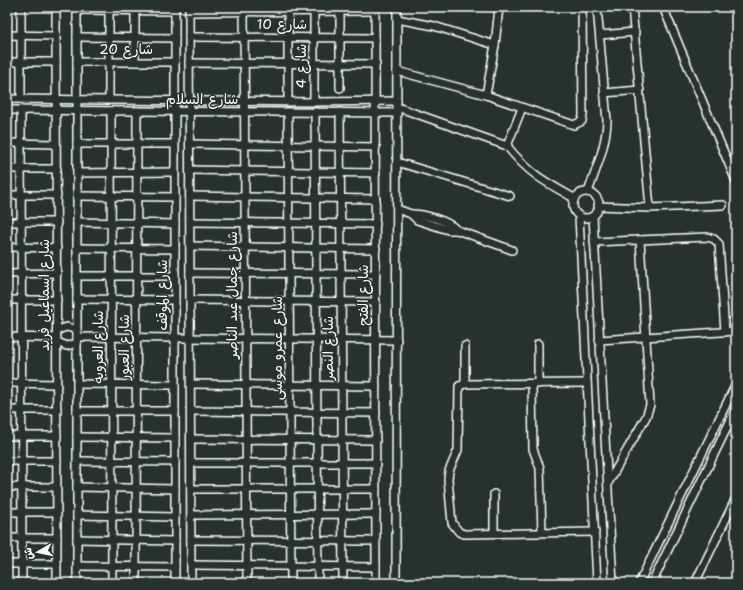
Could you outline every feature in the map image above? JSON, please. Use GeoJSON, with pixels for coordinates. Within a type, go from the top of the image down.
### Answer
{"type":"FeatureCollection","features":[{"type":"Feature","properties":{"kind":"street"},"geometry":{"type":"LineString","coordinates":[[21,7],[21,99]]}},
{"type":"Feature","properties":{"kind":"street","name":"شارع اسماعيل فريد"},"geometry":{"type":"LineString","coordinates":[[56,7],[58,583]]}},
{"type":"Feature","properties":{"kind":"street"},"geometry":{"type":"LineString","coordinates":[[396,583],[397,7]]}},
{"type":"Feature","properties":{"kind":"street"},"geometry":{"type":"LineString","coordinates":[[486,95],[495,45],[499,7]]}},
{"type":"Feature","properties":{"kind":"street"},"geometry":{"type":"LineString","coordinates":[[397,71],[486,95],[574,125],[582,121],[583,115],[582,7]]}},
{"type":"Feature","properties":{"kind":"street"},"geometry":{"type":"LineString","coordinates":[[588,192],[606,137],[607,121],[597,7]]}},
{"type":"Feature","properties":{"kind":"street"},"geometry":{"type":"LineString","coordinates":[[633,7],[650,208]]}},
{"type":"Feature","properties":{"kind":"street"},"geometry":{"type":"LineString","coordinates":[[663,7],[736,181]]}},
{"type":"Feature","properties":{"kind":"street"},"geometry":{"type":"LineString","coordinates":[[77,583],[77,8],[175,9]]}},
{"type":"Feature","properties":{"kind":"street"},"geometry":{"type":"LineString","coordinates":[[109,9],[109,100]]}},
{"type":"Feature","properties":{"kind":"street"},"geometry":{"type":"LineString","coordinates":[[134,62],[135,9]]}},
{"type":"Feature","properties":{"kind":"street","name":"شارع الموقف"},"geometry":{"type":"LineString","coordinates":[[175,9],[175,583]]}},
{"type":"Feature","properties":{"kind":"street","name":"شارع جمال عبد الناصر"},"geometry":{"type":"LineString","coordinates":[[244,9],[247,583]]}},
{"type":"Feature","properties":{"kind":"street"},"geometry":{"type":"LineString","coordinates":[[288,9],[288,102]]}},
{"type":"Feature","properties":{"kind":"street","name":"شارع 4"},"geometry":{"type":"LineString","coordinates":[[314,9],[314,102]]}},
{"type":"Feature","properties":{"kind":"street"},"geometry":{"type":"LineString","coordinates":[[340,9],[340,88]]}},
{"type":"Feature","properties":{"kind":"street"},"geometry":{"type":"LineString","coordinates":[[189,10],[375,9]]}},
{"type":"Feature","properties":{"kind":"street","name":"شارع الفتح"},"geometry":{"type":"LineString","coordinates":[[375,9],[376,583]]}},
{"type":"Feature","properties":{"kind":"street","name":"شارع الموقف"},"geometry":{"type":"LineString","coordinates":[[189,10],[191,583]]}},
{"type":"Feature","properties":{"kind":"street"},"geometry":{"type":"LineString","coordinates":[[397,19],[434,26],[495,45]]}},
{"type":"Feature","properties":{"kind":"street"},"geometry":{"type":"LineString","coordinates":[[600,35],[635,32]]}},
{"type":"Feature","properties":{"kind":"street"},"geometry":{"type":"LineString","coordinates":[[7,35],[56,36]]}},
{"type":"Feature","properties":{"kind":"street"},"geometry":{"type":"LineString","coordinates":[[77,37],[175,38]]}},
{"type":"Feature","properties":{"kind":"street","name":"شارع 10"},"geometry":{"type":"LineString","coordinates":[[189,37],[375,38]]}},
{"type":"Feature","properties":{"kind":"street"},"geometry":{"type":"LineString","coordinates":[[7,62],[56,62]]}},
{"type":"Feature","properties":{"kind":"street","name":"شارع 20"},"geometry":{"type":"LineString","coordinates":[[77,62],[175,62]]}},
{"type":"Feature","properties":{"kind":"street"},"geometry":{"type":"LineString","coordinates":[[189,63],[376,64]]}},
{"type":"Feature","properties":{"kind":"street"},"geometry":{"type":"LineString","coordinates":[[604,93],[640,90]]}},
{"type":"Feature","properties":{"kind":"street","name":"شارع السلام"},"geometry":{"type":"LineString","coordinates":[[7,99],[288,102],[376,101],[397,107]]}},
{"type":"Feature","properties":{"kind":"street"},"geometry":{"type":"LineString","coordinates":[[397,107],[507,146],[517,159],[530,171],[574,198]]}},
{"type":"Feature","properties":{"kind":"street","name":"شارع السلام"},"geometry":{"type":"LineString","coordinates":[[7,110],[376,112],[397,107]]}},
{"type":"Feature","properties":{"kind":"street"},"geometry":{"type":"LineString","coordinates":[[507,146],[522,108]]}},
{"type":"Feature","properties":{"kind":"street"},"geometry":{"type":"LineString","coordinates":[[21,110],[22,583]]}},
{"type":"Feature","properties":{"kind":"street","name":"شارع العروبه"},"geometry":{"type":"LineString","coordinates":[[111,111],[112,583]]}},
{"type":"Feature","properties":{"kind":"street","name":"شارع العبور"},"geometry":{"type":"LineString","coordinates":[[136,583],[137,111]]}},
{"type":"Feature","properties":{"kind":"street","name":"شارع عمرو موسى"},"geometry":{"type":"LineString","coordinates":[[288,112],[291,583]]}},
{"type":"Feature","properties":{"kind":"street"},"geometry":{"type":"LineString","coordinates":[[315,112],[318,583]]}},
{"type":"Feature","properties":{"kind":"street","name":"شارع النصر"},"geometry":{"type":"LineString","coordinates":[[340,112],[343,583]]}},
{"type":"Feature","properties":{"kind":"street"},"geometry":{"type":"LineString","coordinates":[[7,143],[56,144]]}},
{"type":"Feature","properties":{"kind":"street"},"geometry":{"type":"LineString","coordinates":[[77,144],[174,144]]}},
{"type":"Feature","properties":{"kind":"street"},"geometry":{"type":"LineString","coordinates":[[190,144],[376,147]]}},
{"type":"Feature","properties":{"kind":"street"},"geometry":{"type":"LineString","coordinates":[[397,162],[510,196]]}},
{"type":"Feature","properties":{"kind":"street"},"geometry":{"type":"LineString","coordinates":[[7,169],[57,169]]}},
{"type":"Feature","properties":{"kind":"street"},"geometry":{"type":"LineString","coordinates":[[190,170],[376,173]]}},
{"type":"Feature","properties":{"kind":"street"},"geometry":{"type":"LineString","coordinates":[[77,173],[174,172]]}},
{"type":"Feature","properties":{"kind":"street"},"geometry":{"type":"LineString","coordinates":[[597,583],[579,216],[573,208],[574,198],[579,193],[588,192],[596,197],[598,206],[593,216],[594,242],[613,583]]}},
{"type":"Feature","properties":{"kind":"street"},"geometry":{"type":"LineString","coordinates":[[7,195],[57,195]]}},
{"type":"Feature","properties":{"kind":"street"},"geometry":{"type":"LineString","coordinates":[[77,196],[175,196]]}},
{"type":"Feature","properties":{"kind":"street"},"geometry":{"type":"LineString","coordinates":[[190,196],[376,199]]}},
{"type":"Feature","properties":{"kind":"street"},"geometry":{"type":"LineString","coordinates":[[598,206],[650,208],[723,205]]}},
{"type":"Feature","properties":{"kind":"street"},"geometry":{"type":"LineString","coordinates":[[397,209],[411,214],[420,214],[451,224],[457,230],[512,250]]}},
{"type":"Feature","properties":{"kind":"street"},"geometry":{"type":"LineString","coordinates":[[579,216],[586,218],[593,216]]}},
{"type":"Feature","properties":{"kind":"street"},"geometry":{"type":"LineString","coordinates":[[7,222],[57,222]]}},
{"type":"Feature","properties":{"kind":"street"},"geometry":{"type":"LineString","coordinates":[[77,222],[175,224]]}},
{"type":"Feature","properties":{"kind":"street"},"geometry":{"type":"LineString","coordinates":[[190,222],[376,224]]}},
{"type":"Feature","properties":{"kind":"street"},"geometry":{"type":"LineString","coordinates":[[594,242],[707,237],[717,241],[719,244],[725,332]]}},
{"type":"Feature","properties":{"kind":"street"},"geometry":{"type":"LineString","coordinates":[[607,484],[648,411],[650,399],[640,240]]}},
{"type":"Feature","properties":{"kind":"street"},"geometry":{"type":"LineString","coordinates":[[190,246],[376,249]]}},
{"type":"Feature","properties":{"kind":"street"},"geometry":{"type":"LineString","coordinates":[[7,247],[57,248]]}},
{"type":"Feature","properties":{"kind":"street"},"geometry":{"type":"LineString","coordinates":[[77,248],[175,249]]}},
{"type":"Feature","properties":{"kind":"street"},"geometry":{"type":"LineString","coordinates":[[190,273],[376,274]]}},
{"type":"Feature","properties":{"kind":"street"},"geometry":{"type":"LineString","coordinates":[[7,274],[57,274]]}},
{"type":"Feature","properties":{"kind":"street"},"geometry":{"type":"LineString","coordinates":[[77,276],[175,276]]}},
{"type":"Feature","properties":{"kind":"street"},"geometry":{"type":"LineString","coordinates":[[7,300],[57,300]]}},
{"type":"Feature","properties":{"kind":"street"},"geometry":{"type":"LineString","coordinates":[[77,300],[175,300]]}},
{"type":"Feature","properties":{"kind":"street"},"geometry":{"type":"LineString","coordinates":[[190,300],[376,302]]}},
{"type":"Feature","properties":{"kind":"street"},"geometry":{"type":"LineString","coordinates":[[57,337],[67,327],[77,337]]}},
{"type":"Feature","properties":{"kind":"street"},"geometry":{"type":"LineString","coordinates":[[599,340],[736,331]]}},
{"type":"Feature","properties":{"kind":"street"},"geometry":{"type":"LineString","coordinates":[[7,337],[57,337],[66,346],[77,337],[397,340]]}},
{"type":"Feature","properties":{"kind":"street"},"geometry":{"type":"LineString","coordinates":[[538,344],[533,450],[540,468],[542,532]]}},
{"type":"Feature","properties":{"kind":"street"},"geometry":{"type":"LineString","coordinates":[[465,346],[465,384]]}},
{"type":"Feature","properties":{"kind":"street"},"geometry":{"type":"LineString","coordinates":[[7,383],[57,384]]}},
{"type":"Feature","properties":{"kind":"street"},"geometry":{"type":"LineString","coordinates":[[77,384],[175,385]]}},
{"type":"Feature","properties":{"kind":"street"},"geometry":{"type":"LineString","coordinates":[[191,384],[376,386]]}},
{"type":"Feature","properties":{"kind":"street"},"geometry":{"type":"LineString","coordinates":[[587,384],[465,384],[459,386],[458,450],[448,475],[452,522],[459,532],[464,534],[595,532]]}},
{"type":"Feature","properties":{"kind":"street"},"geometry":{"type":"LineString","coordinates":[[639,583],[736,384]]}},
{"type":"Feature","properties":{"kind":"street"},"geometry":{"type":"LineString","coordinates":[[7,410],[57,410]]}},
{"type":"Feature","properties":{"kind":"street"},"geometry":{"type":"LineString","coordinates":[[652,583],[736,410]]}},
{"type":"Feature","properties":{"kind":"street"},"geometry":{"type":"LineString","coordinates":[[77,411],[175,411]]}},
{"type":"Feature","properties":{"kind":"street"},"geometry":{"type":"LineString","coordinates":[[191,411],[376,413]]}},
{"type":"Feature","properties":{"kind":"street"},"geometry":{"type":"LineString","coordinates":[[7,436],[57,436]]}},
{"type":"Feature","properties":{"kind":"street"},"geometry":{"type":"LineString","coordinates":[[77,437],[175,438]]}},
{"type":"Feature","properties":{"kind":"street"},"geometry":{"type":"LineString","coordinates":[[191,439],[376,440]]}},
{"type":"Feature","properties":{"kind":"street"},"geometry":{"type":"LineString","coordinates":[[7,461],[57,461]]}},
{"type":"Feature","properties":{"kind":"street"},"geometry":{"type":"LineString","coordinates":[[77,461],[175,462]]}},
{"type":"Feature","properties":{"kind":"street"},"geometry":{"type":"LineString","coordinates":[[191,463],[376,463]]}},
{"type":"Feature","properties":{"kind":"street"},"geometry":{"type":"LineString","coordinates":[[7,487],[57,487]]}},
{"type":"Feature","properties":{"kind":"street"},"geometry":{"type":"LineString","coordinates":[[77,487],[175,489]]}},
{"type":"Feature","properties":{"kind":"street"},"geometry":{"type":"LineString","coordinates":[[191,490],[376,489]]}},
{"type":"Feature","properties":{"kind":"street"},"geometry":{"type":"LineString","coordinates":[[494,494],[494,533]]}},
{"type":"Feature","properties":{"kind":"street"},"geometry":{"type":"LineString","coordinates":[[695,583],[736,498]]}},
{"type":"Feature","properties":{"kind":"street"},"geometry":{"type":"LineString","coordinates":[[7,512],[57,512]]}},
{"type":"Feature","properties":{"kind":"street"},"geometry":{"type":"LineString","coordinates":[[191,515],[376,514]]}},
{"type":"Feature","properties":{"kind":"street"},"geometry":{"type":"LineString","coordinates":[[77,515],[175,516]]}},
{"type":"Feature","properties":{"kind":"street"},"geometry":{"type":"LineString","coordinates":[[7,538],[57,538]]}},
{"type":"Feature","properties":{"kind":"street"},"geometry":{"type":"LineString","coordinates":[[77,539],[175,541]]}},
{"type":"Feature","properties":{"kind":"street"},"geometry":{"type":"LineString","coordinates":[[191,540],[376,541]]}},
{"type":"Feature","properties":{"kind":"street"},"geometry":{"type":"LineString","coordinates":[[7,564],[57,564]]}},
{"type":"Feature","properties":{"kind":"street"},"geometry":{"type":"LineString","coordinates":[[191,565],[376,567]]}},
{"type":"Feature","properties":{"kind":"street"},"geometry":{"type":"LineString","coordinates":[[77,566],[175,566]]}}]}
